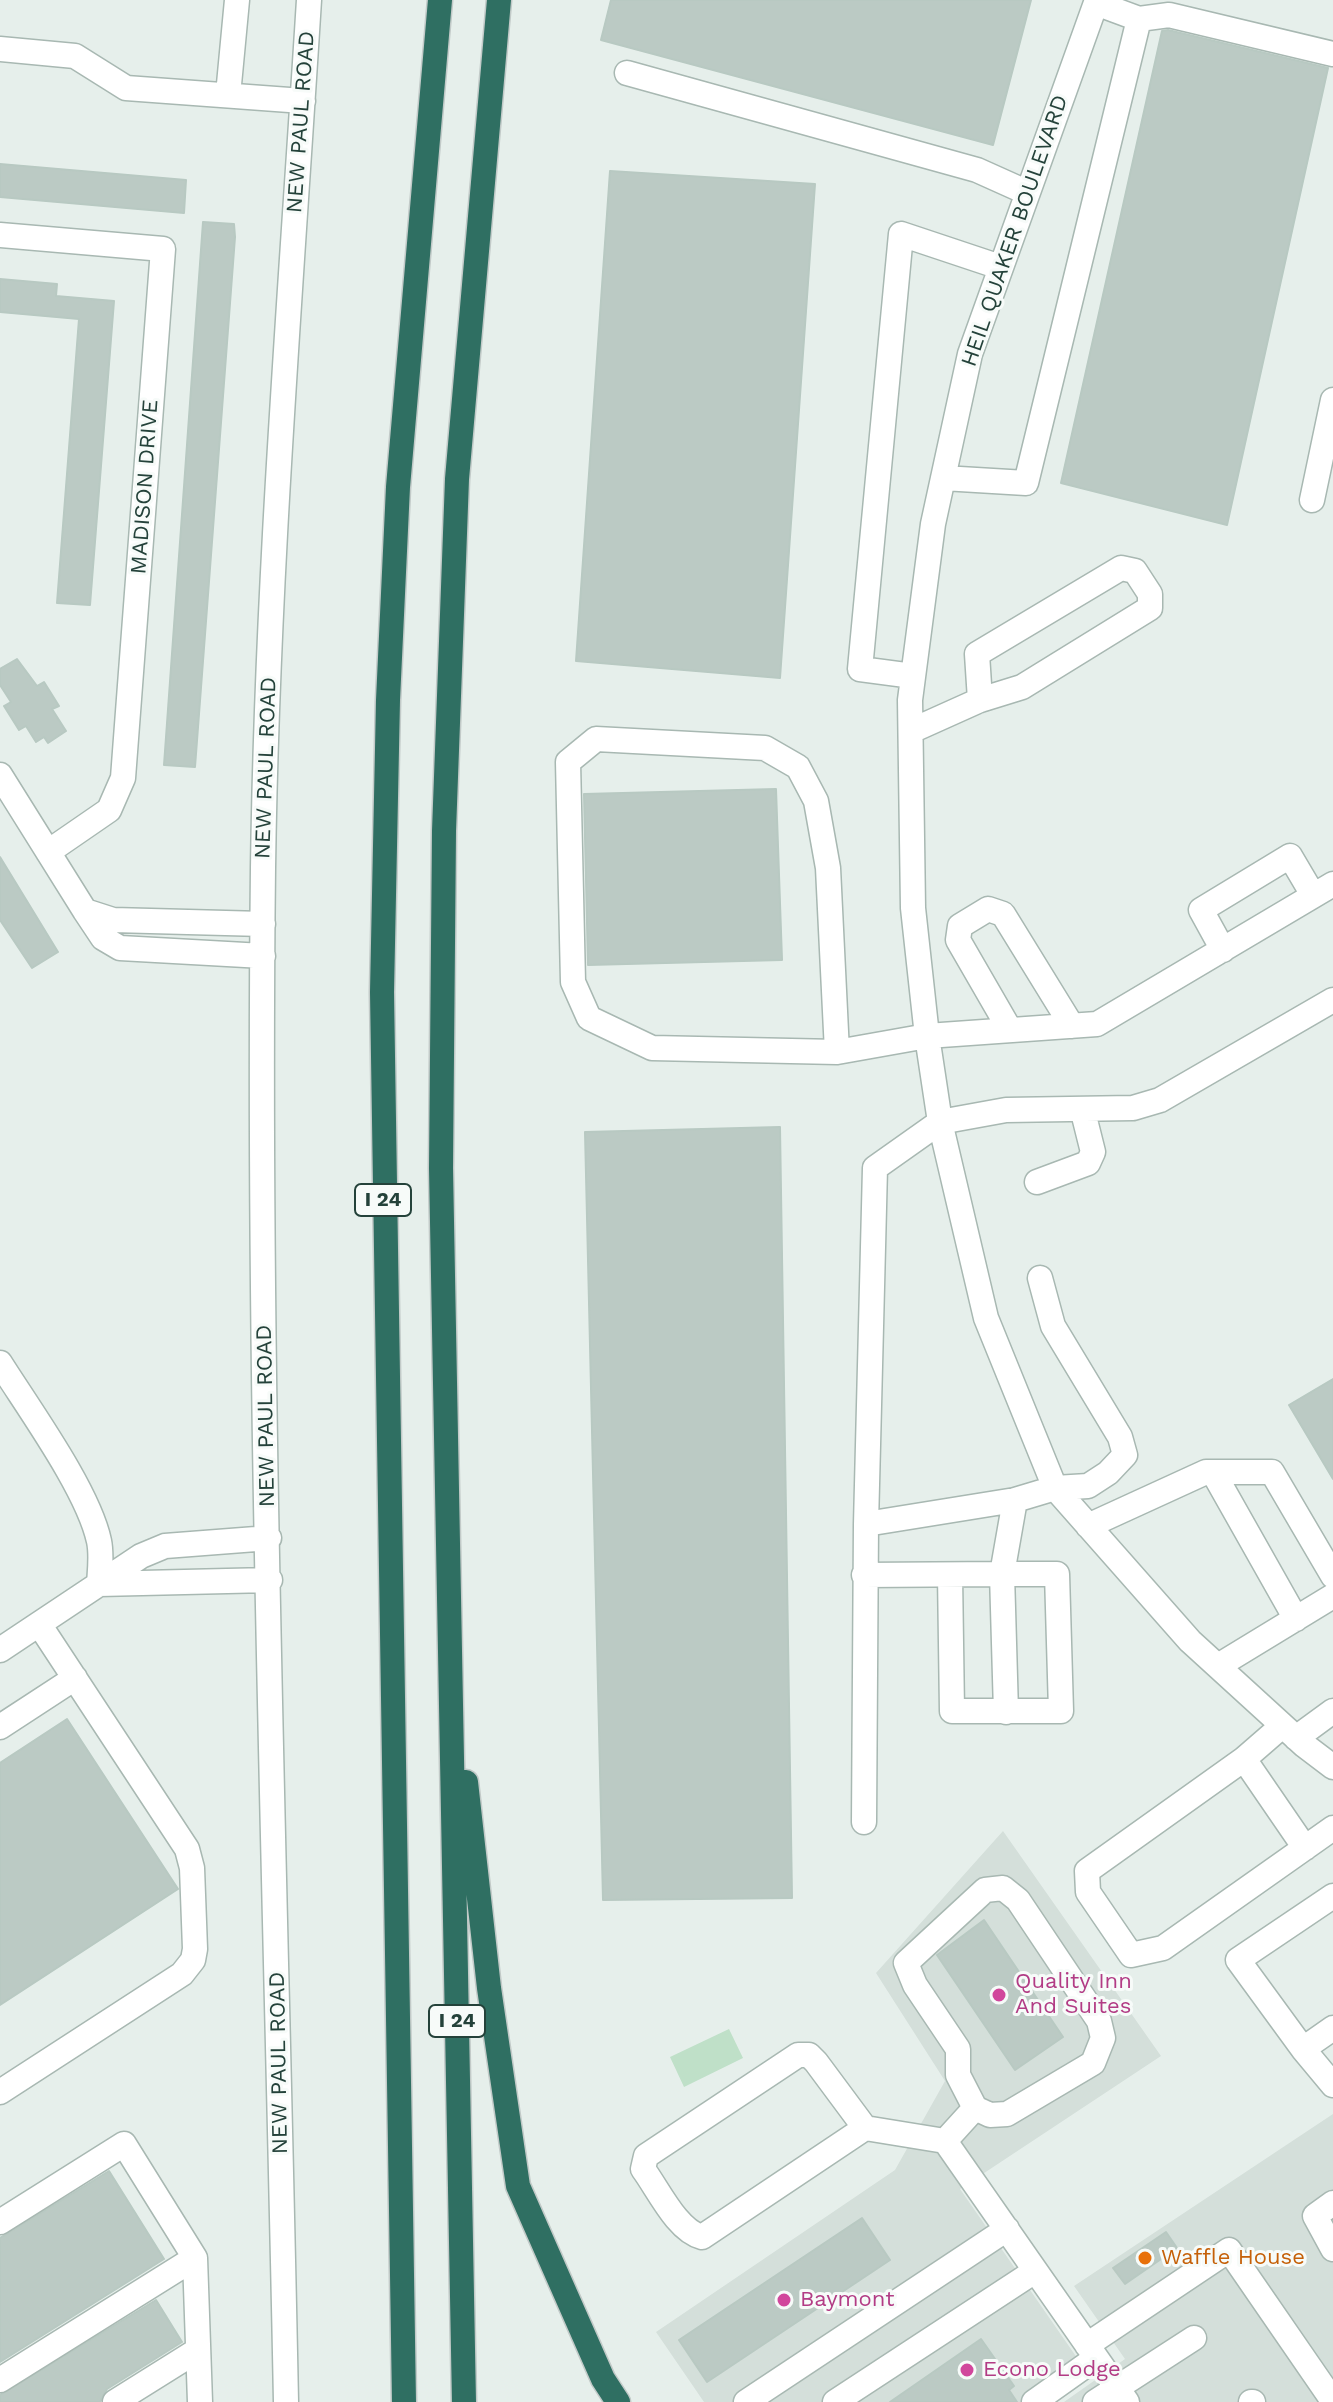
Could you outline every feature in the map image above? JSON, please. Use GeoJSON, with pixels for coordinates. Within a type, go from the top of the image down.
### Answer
{"type":"FeatureCollection","features":[{"type":"Feature","properties":{"kind":"highway","name":"I 24"},"geometry":{"type":"LineString","coordinates":[[404,2402],[382,992],[388,700],[398,487],[440,0]]}},
{"type":"Feature","properties":{"kind":"highway","name":"I 24"},"geometry":{"type":"LineString","coordinates":[[464,2402],[441,1168],[444,831],[457,479],[499,0]]}},
{"type":"Feature","properties":{"kind":"highway"},"geometry":{"type":"LineString","coordinates":[[450,1639],[489,1988],[518,2186],[603,2379],[618,2402]]}},
{"type":"Feature","properties":{"kind":"street"},"geometry":{"type":"LineString","coordinates":[[228,95],[237,0]]}},
{"type":"Feature","properties":{"kind":"street","name":"NEW PAUL ROAD"},"geometry":{"type":"LineString","coordinates":[[286,2402],[261,1134],[263,924],[274,533],[309,0]]}},
{"type":"Feature","properties":{"kind":"street"},"geometry":{"type":"LineString","coordinates":[[1096,2],[1139,19],[1169,15],[1333,54]]}},
{"type":"Feature","properties":{"kind":"street","name":"HEIL QUAKER BOULEVARD"},"geometry":{"type":"LineString","coordinates":[[1096,2],[970,354],[933,524],[913,676],[911,731],[913,908],[927,1036],[940,1122],[986,1318],[1055,1488],[1190,1641],[1289,1732],[1333,1767]]}},
{"type":"Feature","properties":{"kind":"street"},"geometry":{"type":"LineString","coordinates":[[943,478],[1026,483],[1139,19]]}},
{"type":"Feature","properties":{"kind":"street"},"geometry":{"type":"LineString","coordinates":[[0,49],[75,56],[126,88],[303,101]]}},
{"type":"Feature","properties":{"kind":"street"},"geometry":{"type":"LineString","coordinates":[[627,73],[977,170],[1026,192]]}},
{"type":"Feature","properties":{"kind":"street"},"geometry":{"type":"LineString","coordinates":[[913,676],[860,669],[901,234],[1000,267]]}},
{"type":"Feature","properties":{"kind":"street","name":"MADISON DRIVE"},"geometry":{"type":"LineString","coordinates":[[0,235],[163,249],[123,778],[109,810],[48,852]]}},
{"type":"Feature","properties":{"kind":"street"},"geometry":{"type":"LineString","coordinates":[[1312,500],[1333,400]]}},
{"type":"Feature","properties":{"kind":"street"},"geometry":{"type":"LineString","coordinates":[[911,731],[980,700],[1022,687],[1150,608],[1150,594],[1135,571],[1121,568],[977,654],[980,700]]}},
{"type":"Feature","properties":{"kind":"street"},"geometry":{"type":"LineString","coordinates":[[837,1052],[828,868],[816,801],[798,767],[765,748],[596,739],[568,762],[573,982],[589,1018],[652,1048],[837,1052],[927,1036],[1097,1024],[1223,950],[1323,889],[1290,856],[1201,910],[1223,950]]}},
{"type":"Feature","properties":{"kind":"street"},"geometry":{"type":"LineString","coordinates":[[0,775],[100,934],[113,945],[129,949],[263,956]]}},
{"type":"Feature","properties":{"kind":"street"},"geometry":{"type":"LineString","coordinates":[[1010,1030],[958,940],[960,926],[988,909],[1003,914],[1072,1026]]}},
{"type":"Feature","properties":{"kind":"street"},"geometry":{"type":"LineString","coordinates":[[85,911],[113,920],[263,924]]}},
{"type":"Feature","properties":{"kind":"street"},"geometry":{"type":"LineString","coordinates":[[181,952],[182,923]]}},
{"type":"Feature","properties":{"kind":"street"},"geometry":{"type":"LineString","coordinates":[[864,1822],[864,1575],[875,1168],[940,1122],[1006,1110],[1083,1112],[1133,1108],[1160,1100],[1333,1000]]}},
{"type":"Feature","properties":{"kind":"street"},"geometry":{"type":"LineString","coordinates":[[1037,1182],[1088,1163],[1093,1152],[1083,1112]]}},
{"type":"Feature","properties":{"kind":"street"},"geometry":{"type":"LineString","coordinates":[[866,1524],[1015,1500],[1055,1488],[1088,1486],[1108,1473],[1125,1455],[1120,1437],[1053,1326],[1040,1278]]}},
{"type":"Feature","properties":{"kind":"street"},"geometry":{"type":"LineString","coordinates":[[0,1363],[37,1420],[90,1516],[101,1554],[99,1584],[270,1580]]}},
{"type":"Feature","properties":{"kind":"street"},"geometry":{"type":"LineString","coordinates":[[1088,1526],[1213,1472],[1272,1472],[1333,1576]]}},
{"type":"Feature","properties":{"kind":"street"},"geometry":{"type":"LineString","coordinates":[[1213,1472],[1296,1619]]}},
{"type":"Feature","properties":{"kind":"street"},"geometry":{"type":"LineString","coordinates":[[1006,1712],[1002,1574],[1015,1500]]}},
{"type":"Feature","properties":{"kind":"street","name":"NEW PAUL ROAD"},"geometry":{"type":"LineString","coordinates":[[1,1647],[141,1556],[165,1546],[269,1538]]}},
{"type":"Feature","properties":{"kind":"street"},"geometry":{"type":"LineString","coordinates":[[864,1575],[1057,1574],[1061,1711],[952,1711],[950,1575]]}},
{"type":"Feature","properties":{"kind":"street"},"geometry":{"type":"LineString","coordinates":[[1218,1666],[1333,1596]]}},
{"type":"Feature","properties":{"kind":"street"},"geometry":{"type":"LineString","coordinates":[[0,2092],[182,1974],[193,1960],[192,1868],[187,1849],[39,1624]]}},
{"type":"Feature","properties":{"kind":"street"},"geometry":{"type":"LineString","coordinates":[[0,1727],[75,1678]]}},
{"type":"Feature","properties":{"kind":"street"},"geometry":{"type":"LineString","coordinates":[[1333,1711],[1289,1732],[1244,1759],[1087,1871],[1088,1892],[1131,1955],[1163,1948],[1333,1828]]}},
{"type":"Feature","properties":{"kind":"street"},"geometry":{"type":"LineString","coordinates":[[1244,1759],[1305,1848]]}},
{"type":"Feature","properties":{"kind":"street"},"geometry":{"type":"LineString","coordinates":[[1003,1888],[1018,1900],[1099,2021],[1103,2038],[1093,2063],[1007,2114],[990,2115],[975,2108],[958,2075],[958,2049],[915,1985],[906,1963],[985,1890],[1003,1888]]}},
{"type":"Feature","properties":{"kind":"street"},"geometry":{"type":"LineString","coordinates":[[1333,1896],[1238,1960],[1333,2085]]}},
{"type":"Feature","properties":{"kind":"street"},"geometry":{"type":"LineString","coordinates":[[1303,2049],[1333,2028]]}},
{"type":"Feature","properties":{"kind":"street"},"geometry":{"type":"LineString","coordinates":[[865,2128],[816,2062],[809,2055],[798,2055],[646,2156],[642,2162],[643,2169],[684,2226],[692,2235],[702,2237],[865,2128],[945,2141],[1122,2396]]}},
{"type":"Feature","properties":{"kind":"street"},"geometry":{"type":"LineString","coordinates":[[945,2141],[975,2108]]}},
{"type":"Feature","properties":{"kind":"street"},"geometry":{"type":"LineString","coordinates":[[0,2222],[124,2144],[195,2258],[200,2402]]}},
{"type":"Feature","properties":{"kind":"street"},"geometry":{"type":"LineString","coordinates":[[1333,2203],[1315,2216],[1333,2249]]}},
{"type":"Feature","properties":{"kind":"street"},"geometry":{"type":"LineString","coordinates":[[746,2402],[1007,2229]]}},
{"type":"Feature","properties":{"kind":"street"},"geometry":{"type":"LineString","coordinates":[[1034,2402],[1092,2351],[1229,2250],[1333,2401]]}},
{"type":"Feature","properties":{"kind":"street"},"geometry":{"type":"LineString","coordinates":[[0,2380],[195,2258]]}},
{"type":"Feature","properties":{"kind":"street"},"geometry":{"type":"LineString","coordinates":[[835,2402],[1035,2271]]}},
{"type":"Feature","properties":{"kind":"street"},"geometry":{"type":"LineString","coordinates":[[1095,2402],[1122,2396],[1194,2338]]}},
{"type":"Feature","properties":{"kind":"street"},"geometry":{"type":"LineString","coordinates":[[115,2402],[198,2350]]}},
{"type":"Feature","properties":{"kind":"shaded area"},"geometry":{"type":"Polygon","coordinates":[[[1003,1831],[1161,2056],[960,2189],[1091,2378],[1057,2402],[704,2402],[656,2332],[895,2170],[945,2081],[876,1973],[1003,1831]]]}},
{"type":"Feature","properties":{"kind":"shaded area"},"geometry":{"type":"Polygon","coordinates":[[[1333,2114],[1333,2402],[1064,2402],[1125,2359],[1074,2286],[1333,2114]]]}},
{"type":"Feature","properties":{"kind":"green space"},"geometry":{"type":"Polygon","coordinates":[[[729,2029],[743,2058],[684,2087],[670,2057],[729,2029]]]}},
{"type":"Feature","properties":{"kind":"building"},"geometry":{"type":"Polygon","coordinates":[[[611,0],[1031,0],[993,145],[601,40],[611,0]]]}},
{"type":"Feature","properties":{"kind":"building"},"geometry":{"type":"Polygon","coordinates":[[[1162,31],[1328,68],[1227,525],[1061,483],[1162,31]]]}},
{"type":"Feature","properties":{"kind":"building"},"geometry":{"type":"Polygon","coordinates":[[[0,164],[186,180],[184,213],[0,197],[0,164]]]}},
{"type":"Feature","properties":{"kind":"building"},"geometry":{"type":"Polygon","coordinates":[[[610,171],[815,184],[780,678],[576,661],[610,171]]]}},
{"type":"Feature","properties":{"kind":"building"},"geometry":{"type":"Polygon","coordinates":[[[203,222],[234,224],[235,237],[195,767],[164,765],[203,222]]]}},
{"type":"Feature","properties":{"kind":"building"},"geometry":{"type":"Polygon","coordinates":[[[0,279],[57,284],[56,296],[114,301],[90,605],[57,603],[79,319],[0,312],[0,279]]]}},
{"type":"Feature","properties":{"kind":"building"},"geometry":{"type":"Polygon","coordinates":[[[17,659],[37,686],[44,682],[59,706],[52,709],[66,731],[48,743],[44,737],[36,742],[26,726],[19,730],[4,706],[11,702],[0,685],[0,669],[17,659]]]}},
{"type":"Feature","properties":{"kind":"building"},"geometry":{"type":"Polygon","coordinates":[[[776,789],[782,960],[588,965],[584,794],[776,789]]]}},
{"type":"Feature","properties":{"kind":"building"},"geometry":{"type":"Polygon","coordinates":[[[0,857],[58,952],[32,968],[0,920],[0,857]]]}},
{"type":"Feature","properties":{"kind":"building"},"geometry":{"type":"Polygon","coordinates":[[[780,1127],[792,1898],[603,1900],[585,1132],[780,1127]]]}},
{"type":"Feature","properties":{"kind":"building"},"geometry":{"type":"Polygon","coordinates":[[[1333,1379],[1333,1479],[1289,1405],[1333,1379]]]}},
{"type":"Feature","properties":{"kind":"building"},"geometry":{"type":"Polygon","coordinates":[[[67,1719],[178,1889],[0,2005],[0,1763],[67,1719]]]}},
{"type":"Feature","properties":{"kind":"building","name":"Quality Inn And Suites"},"geometry":{"type":"Polygon","coordinates":[[[984,1920],[1063,2037],[1015,2070],[937,1955],[984,1920]]]}},
{"type":"Feature","properties":{"kind":"building"},"geometry":{"type":"Polygon","coordinates":[[[109,2171],[164,2259],[0,2362],[0,2238],[109,2171]]]}},
{"type":"Feature","properties":{"kind":"building","name":"Baymont"},"geometry":{"type":"Polygon","coordinates":[[[862,2218],[890,2260],[707,2382],[679,2340],[862,2218]]]}},
{"type":"Feature","properties":{"kind":"building","name":"Waffle House"},"geometry":{"type":"Polygon","coordinates":[[[1166,2232],[1177,2248],[1125,2284],[1113,2268],[1166,2232]]]}},
{"type":"Feature","properties":{"kind":"building"},"geometry":{"type":"Polygon","coordinates":[[[156,2300],[182,2342],[107,2389],[100,2402],[0,2402],[0,2395],[156,2300]]]}},
{"type":"Feature","properties":{"kind":"building","name":"Econo Lodge"},"geometry":{"type":"Polygon","coordinates":[[[981,2339],[1014,2386],[1009,2390],[1017,2402],[890,2402],[981,2339]]]}},
{"type":"Feature","properties":{"kind":"place","name":"Quality Inn And Suites"},"geometry":{"type":"Point","coordinates":[999,1995]}},
{"type":"Feature","properties":{"kind":"place","name":"Waffle House"},"geometry":{"type":"Point","coordinates":[1145,2258]}},
{"type":"Feature","properties":{"kind":"place","name":"Baymont"},"geometry":{"type":"Point","coordinates":[784,2300]}},
{"type":"Feature","properties":{"kind":"place","name":"Econo Lodge"},"geometry":{"type":"Point","coordinates":[967,2370]}}]}
